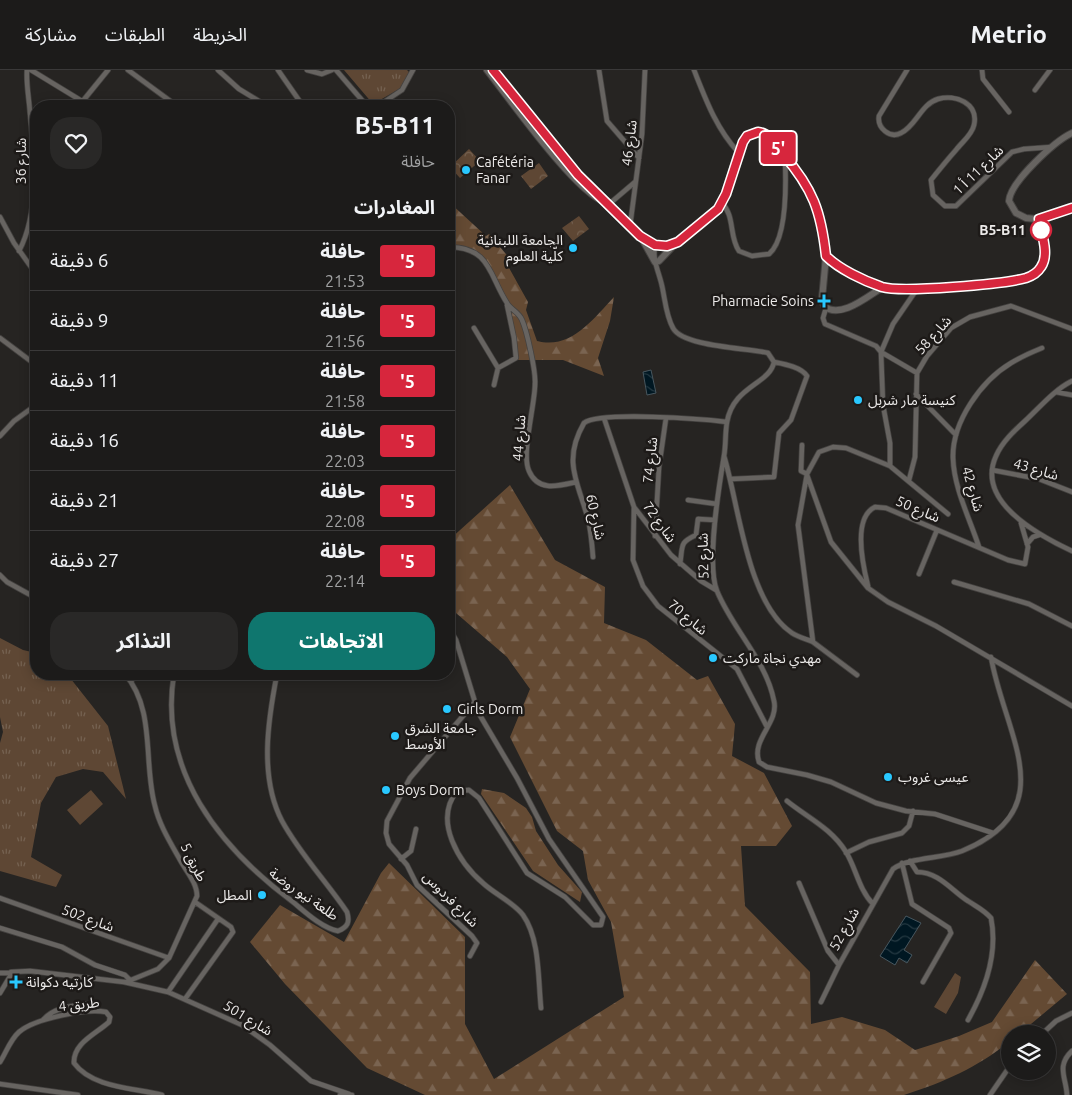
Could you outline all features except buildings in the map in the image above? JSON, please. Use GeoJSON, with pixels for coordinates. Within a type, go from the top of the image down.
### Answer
{"type":"FeatureCollection","features":[{"type":"Feature","properties":{"kind":"street"},"geometry":{"type":"LineString","coordinates":[[29,70],[79,100]]}},
{"type":"Feature","properties":{"kind":"street","name":"شارع 36"},"geometry":{"type":"LineString","coordinates":[[29,70],[30,100]]}},
{"type":"Feature","properties":{"kind":"street"},"geometry":{"type":"LineString","coordinates":[[39,75],[42,70]]}},
{"type":"Feature","properties":{"kind":"street"},"geometry":{"type":"LineString","coordinates":[[84,100],[108,70]]}},
{"type":"Feature","properties":{"kind":"street"},"geometry":{"type":"LineString","coordinates":[[128,70],[169,100]]}},
{"type":"Feature","properties":{"kind":"street"},"geometry":{"type":"LineString","coordinates":[[218,70],[239,89],[257,100]]}},
{"type":"Feature","properties":{"kind":"street"},"geometry":{"type":"LineString","coordinates":[[278,70],[299,100]]}},
{"type":"Feature","properties":{"kind":"street"},"geometry":{"type":"LineString","coordinates":[[308,70],[322,74],[334,70],[361,100]]}},
{"type":"Feature","properties":{"kind":"street"},"geometry":{"type":"LineString","coordinates":[[487,70],[562,165],[589,192],[607,204]]}},
{"type":"Feature","properties":{"kind":"street"},"geometry":{"type":"LineString","coordinates":[[493,70],[568,163],[640,236],[657,263]]}},
{"type":"Feature","properties":{"kind":"street"},"geometry":{"type":"LineString","coordinates":[[599,70],[607,121],[639,158]]}},
{"type":"Feature","properties":{"kind":"street","name":"شارع 46"},"geometry":{"type":"LineString","coordinates":[[607,204],[635,182],[644,112],[645,70]]}},
{"type":"Feature","properties":{"kind":"street"},"geometry":{"type":"LineString","coordinates":[[694,70],[714,119],[725,137],[738,152]]}},
{"type":"Feature","properties":{"kind":"street","name":"شارع 11 أ 1"},"geometry":{"type":"LineString","coordinates":[[907,70],[879,116],[879,123],[886,132],[895,135],[904,131],[936,99],[951,98],[963,100],[973,114],[974,125],[970,135],[931,180],[934,195],[945,206],[956,206],[1012,152],[1052,147]]}},
{"type":"Feature","properties":{"kind":"street"},"geometry":{"type":"LineString","coordinates":[[982,70],[983,79],[1009,112]]}},
{"type":"Feature","properties":{"kind":"street"},"geometry":{"type":"LineString","coordinates":[[1036,90],[1050,70]]}},
{"type":"Feature","properties":{"kind":"street"},"geometry":{"type":"LineString","coordinates":[[387,100],[405,87],[412,71]]}},
{"type":"Feature","properties":{"kind":"street"},"geometry":{"type":"LineString","coordinates":[[657,263],[722,203],[738,152],[747,136],[758,132],[769,136],[804,179],[815,200],[823,228],[826,256],[822,299],[826,308],[823,318],[825,324],[876,346],[881,352],[917,373]]}},
{"type":"Feature","properties":{"kind":"street"},"geometry":{"type":"LineString","coordinates":[[1072,133],[1052,147],[1016,184],[1009,197],[1010,206],[1016,213],[1026,218],[1039,219],[1072,208]]}},
{"type":"Feature","properties":{"kind":"street"},"geometry":{"type":"LineString","coordinates":[[722,203],[727,208],[734,240],[739,251],[752,256],[769,254],[776,247],[782,226],[786,182],[784,155]]}},
{"type":"Feature","properties":{"kind":"street"},"geometry":{"type":"LineString","coordinates":[[630,226],[635,182]]}},
{"type":"Feature","properties":{"kind":"street","name":"شارع 36"},"geometry":{"type":"LineString","coordinates":[[19,251],[26,233],[30,203]]}},
{"type":"Feature","properties":{"kind":"street"},"geometry":{"type":"LineString","coordinates":[[0,216],[19,251],[30,266]]}},
{"type":"Feature","properties":{"kind":"street"},"geometry":{"type":"LineString","coordinates":[[826,256],[847,271],[883,287],[918,287],[1017,280],[1032,276],[1041,268],[1044,259],[1039,219]]}},
{"type":"Feature","properties":{"kind":"street"},"geometry":{"type":"LineString","coordinates":[[640,236],[658,246],[678,242]]}},
{"type":"Feature","properties":{"kind":"street"},"geometry":{"type":"LineString","coordinates":[[658,246],[657,263],[668,315],[676,331],[688,338],[728,349],[768,353],[774,362],[805,372],[807,379],[791,420],[779,433],[774,477],[730,479]]}},
{"type":"Feature","properties":{"kind":"street","name":"شارع 44"},"geometry":{"type":"LineString","coordinates":[[455,248],[469,249],[485,261],[507,304],[522,320],[536,383],[529,440],[528,470],[536,481],[546,486],[554,487],[576,482]]}},
{"type":"Feature","properties":{"kind":"street"},"geometry":{"type":"LineString","coordinates":[[826,308],[833,311],[845,309],[883,287]]}},
{"type":"Feature","properties":{"kind":"street"},"geometry":{"type":"LineString","coordinates":[[890,466],[890,443],[884,405],[881,352],[892,324],[918,287]]}},
{"type":"Feature","properties":{"kind":"street"},"geometry":{"type":"LineString","coordinates":[[498,368],[516,358],[507,304]]}},
{"type":"Feature","properties":{"kind":"street","name":"شارع 58"},"geometry":{"type":"LineString","coordinates":[[909,480],[915,457],[917,373],[927,356],[951,328],[970,317],[1011,306],[1072,329]]}},
{"type":"Feature","properties":{"kind":"street"},"geometry":{"type":"LineString","coordinates":[[474,328],[498,368],[494,385]]}},
{"type":"Feature","properties":{"kind":"street"},"geometry":{"type":"LineString","coordinates":[[0,338],[30,360]]}},
{"type":"Feature","properties":{"kind":"street"},"geometry":{"type":"LineString","coordinates":[[916,394],[956,435],[974,400],[991,379],[1011,363],[1042,348]]}},
{"type":"Feature","properties":{"kind":"street","name":"شارع 52"},"geometry":{"type":"LineString","coordinates":[[774,362],[770,371],[741,393],[733,404],[727,422],[715,520],[714,567],[716,590],[745,643],[769,681],[775,704],[772,718],[761,738],[758,752],[759,762],[763,766],[808,775],[831,782],[876,803],[913,811]]}},
{"type":"Feature","properties":{"kind":"street"},"geometry":{"type":"LineString","coordinates":[[1072,381],[1056,392],[1008,437],[996,456],[992,470],[996,489],[1003,502],[1021,523],[1039,535],[1072,551]]}},
{"type":"Feature","properties":{"kind":"street"},"geometry":{"type":"LineString","coordinates":[[1056,392],[1072,395]]}},
{"type":"Feature","properties":{"kind":"street"},"geometry":{"type":"LineString","coordinates":[[0,436],[14,421],[30,409]]}},
{"type":"Feature","properties":{"kind":"street"},"geometry":{"type":"LineString","coordinates":[[576,482],[572,462],[581,428],[587,420],[604,418],[666,418],[727,422]]}},
{"type":"Feature","properties":{"kind":"street","name":"شارع 72"},"geometry":{"type":"LineString","coordinates":[[604,418],[634,507],[655,536],[680,564],[716,590]]}},
{"type":"Feature","properties":{"kind":"street","name":"شارع 74"},"geometry":{"type":"LineString","coordinates":[[655,536],[659,467],[666,418]]}},
{"type":"Feature","properties":{"kind":"street","name":"شارع 42"},"geometry":{"type":"LineString","coordinates":[[956,435],[953,458],[956,475],[979,547]]}},
{"type":"Feature","properties":{"kind":"street"},"geometry":{"type":"LineString","coordinates":[[802,445],[801,472],[807,474]]}},
{"type":"Feature","properties":{"kind":"street"},"geometry":{"type":"LineString","coordinates":[[813,642],[798,525],[807,474],[819,452],[833,446],[856,451],[890,466],[948,514]]}},
{"type":"Feature","properties":{"kind":"street"},"geometry":{"type":"LineString","coordinates":[[724,454],[755,580],[765,600],[777,619],[788,630],[813,642],[857,675]]}},
{"type":"Feature","properties":{"kind":"street","name":"شارع 43"},"geometry":{"type":"LineString","coordinates":[[992,470],[1039,479],[1072,492]]}},
{"type":"Feature","properties":{"kind":"street"},"geometry":{"type":"LineString","coordinates":[[807,474],[831,542],[868,588],[888,602],[991,657],[1072,706]]}},
{"type":"Feature","properties":{"kind":"street","name":"شارع 60"},"geometry":{"type":"LineString","coordinates":[[576,482],[590,529],[593,557]]}},
{"type":"Feature","properties":{"kind":"street"},"geometry":{"type":"LineString","coordinates":[[688,500],[717,504]]}},
{"type":"Feature","properties":{"kind":"street","name":"شارع 70"},"geometry":{"type":"LineString","coordinates":[[634,507],[633,560],[643,586],[658,606],[736,669],[767,727]]}},
{"type":"Feature","properties":{"kind":"street","name":"شارع 50"},"geometry":{"type":"LineString","coordinates":[[868,588],[861,542],[863,523],[869,510],[875,507],[886,508],[1008,560],[1025,564],[1028,544],[1032,538],[1039,535]]}},
{"type":"Feature","properties":{"kind":"street"},"geometry":{"type":"LineString","coordinates":[[680,564],[683,542],[686,538],[696,535],[698,519],[715,520]]}},
{"type":"Feature","properties":{"kind":"street"},"geometry":{"type":"LineString","coordinates":[[1021,523],[1028,544]]}},
{"type":"Feature","properties":{"kind":"street"},"geometry":{"type":"LineString","coordinates":[[919,574],[937,530]]}},
{"type":"Feature","properties":{"kind":"street"},"geometry":{"type":"LineString","coordinates":[[0,575],[7,582],[30,595]]}},
{"type":"Feature","properties":{"kind":"street"},"geometry":{"type":"LineString","coordinates":[[954,582],[1029,604],[1072,626]]}},
{"type":"Feature","properties":{"kind":"street"},"geometry":{"type":"LineString","coordinates":[[455,638],[478,712],[517,778],[549,839],[603,917],[601,925],[593,925],[565,897],[527,873],[479,798],[469,790],[457,791],[448,808],[450,835],[460,858],[482,883],[523,914],[534,941],[541,1008]]}},
{"type":"Feature","properties":{"kind":"street"},"geometry":{"type":"LineString","coordinates":[[923,982],[951,933],[949,928],[912,904],[902,863],[949,855],[969,847],[993,833],[1007,821],[1017,806],[1023,776],[991,657]]}},
{"type":"Feature","properties":{"kind":"street","name":"طلعة نيو روضة"},"geometry":{"type":"LineString","coordinates":[[174,680],[172,702],[175,740],[196,797],[215,829],[237,855],[268,885],[309,915],[338,931],[348,924],[347,912],[310,864],[282,820],[276,805],[268,752],[270,710],[276,680]]}},
{"type":"Feature","properties":{"kind":"street","name":"طريق 5"},"geometry":{"type":"LineString","coordinates":[[11,972],[30,971],[127,981],[158,969],[168,958],[195,902],[195,886],[179,859],[154,804],[145,724],[139,698],[132,682]]}},
{"type":"Feature","properties":{"kind":"street","name":"شارع فردوس"},"geometry":{"type":"LineString","coordinates":[[470,956],[476,943],[472,936],[417,885],[389,844],[386,833],[387,821],[410,778],[474,704]]}},
{"type":"Feature","properties":{"kind":"street"},"geometry":{"type":"LineString","coordinates":[[466,712],[478,712]]}},
{"type":"Feature","properties":{"kind":"street"},"geometry":{"type":"LineString","coordinates":[[787,800],[806,817],[827,828],[846,852],[873,904]]}},
{"type":"Feature","properties":{"kind":"street"},"geometry":{"type":"LineString","coordinates":[[846,852],[869,842],[902,833],[909,826],[913,811],[950,818],[993,833]]}},
{"type":"Feature","properties":{"kind":"street"},"geometry":{"type":"LineString","coordinates":[[401,859],[411,851],[416,829]]}},
{"type":"Feature","properties":{"kind":"street"},"geometry":{"type":"LineString","coordinates":[[910,861],[917,872],[927,872],[948,884],[991,918],[989,970],[978,1001],[968,1020]]}},
{"type":"Feature","properties":{"kind":"street","name":"شارع 52"},"geometry":{"type":"LineString","coordinates":[[821,1002],[889,874],[902,863]]}},
{"type":"Feature","properties":{"kind":"street"},"geometry":{"type":"LineString","coordinates":[[799,883],[828,951],[839,965]]}},
{"type":"Feature","properties":{"kind":"street","name":"شارع 502"},"geometry":{"type":"LineString","coordinates":[[0,898],[168,958]]}},
{"type":"Feature","properties":{"kind":"street"},"geometry":{"type":"LineString","coordinates":[[185,999],[232,934],[232,929],[195,902]]}},
{"type":"Feature","properties":{"kind":"street"},"geometry":{"type":"LineString","coordinates":[[168,992],[218,919]]}},
{"type":"Feature","properties":{"kind":"street"},"geometry":{"type":"LineString","coordinates":[[0,928],[62,946],[95,965],[125,975],[127,981]]}},
{"type":"Feature","properties":{"kind":"street"},"geometry":{"type":"LineString","coordinates":[[0,973],[12,973],[0,993]]}},
{"type":"Feature","properties":{"kind":"street","name":"شارع 501"},"geometry":{"type":"LineString","coordinates":[[127,981],[168,992],[227,1017],[249,1029],[270,1044],[310,1081],[350,1095]]}},
{"type":"Feature","properties":{"kind":"street"},"geometry":{"type":"LineString","coordinates":[[42,1022],[49,1014],[62,1008],[93,1003]]}},
{"type":"Feature","properties":{"kind":"street","name":"طريق 4"},"geometry":{"type":"LineString","coordinates":[[0,1062],[19,1032],[42,1022],[69,1015],[106,1012],[110,1017],[109,1022],[78,1047],[74,1063],[85,1074],[104,1082],[162,1095]]}},
{"type":"Feature","properties":{"kind":"street"},"geometry":{"type":"LineString","coordinates":[[1052,1025],[1072,1013]]}},
{"type":"Feature","properties":{"kind":"street"},"geometry":{"type":"LineString","coordinates":[[1067,1095],[1062,1066],[1072,1051]]}},
{"type":"Feature","properties":{"kind":"street"},"geometry":{"type":"LineString","coordinates":[[990,1095],[1001,1079]]}},
{"type":"Feature","properties":{"kind":"street"},"geometry":{"type":"LineString","coordinates":[[0,1084],[78,1095]]}},
{"type":"Feature","properties":{"kind":"street"},"geometry":{"type":"LineString","coordinates":[[340,1095],[350,1095]]}},
{"type":"Feature","properties":{"kind":"green space"},"geometry":{"type":"Polygon","coordinates":[[[344,70],[407,70],[410,73],[401,88],[380,100],[370,100],[344,70]]]}},
{"type":"Feature","properties":{"kind":"green space"},"geometry":{"type":"Polygon","coordinates":[[[469,149],[480,161],[460,178],[455,172],[455,162],[469,149]]]}},
{"type":"Feature","properties":{"kind":"green space"},"geometry":{"type":"Polygon","coordinates":[[[539,163],[548,176],[531,189],[521,176],[539,163]]]}},
{"type":"Feature","properties":{"kind":"green space"},"geometry":{"type":"Polygon","coordinates":[[[455,208],[486,236],[489,234],[511,260],[508,266],[528,302],[526,310],[537,341],[549,343],[571,337],[589,323],[614,297],[610,321],[598,358],[604,376],[563,360],[518,360],[509,302],[485,261],[463,250],[455,249],[455,208]]]}},
{"type":"Feature","properties":{"kind":"green space"},"geometry":{"type":"Polygon","coordinates":[[[579,216],[589,229],[573,241],[562,228],[579,216]]]}},
{"type":"Feature","properties":{"kind":"green space"},"geometry":{"type":"Polygon","coordinates":[[[510,485],[555,560],[605,587],[604,623],[646,640],[697,680],[708,676],[735,724],[732,756],[764,773],[792,826],[776,846],[741,846],[745,906],[810,972],[811,1024],[842,1017],[885,1030],[915,1050],[959,1036],[992,1022],[1035,960],[1067,994],[1030,1025],[1001,1025],[1001,1048],[973,1067],[933,1085],[904,1095],[425,1095],[367,1068],[285,984],[250,942],[280,905],[344,942],[381,873],[389,863],[465,937],[465,1024],[494,1079],[624,997],[611,922],[588,880],[583,851],[557,831],[510,737],[530,689],[507,657],[455,612],[455,535],[510,485]]]}},
{"type":"Feature","properties":{"kind":"green space"},"geometry":{"type":"Polygon","coordinates":[[[0,638],[30,652],[30,680],[72,680],[108,726],[126,799],[103,772],[83,769],[56,777],[41,803],[31,857],[62,875],[56,887],[0,871],[0,743],[3,732],[0,717],[0,638]]]}},
{"type":"Feature","properties":{"kind":"green space"},"geometry":{"type":"Polygon","coordinates":[[[482,789],[504,793],[526,808],[532,817],[536,831],[558,865],[582,892],[580,902],[533,871],[481,794],[482,789]]]}},
{"type":"Feature","properties":{"kind":"green space"},"geometry":{"type":"Polygon","coordinates":[[[91,790],[103,804],[80,825],[67,810],[91,790]]]}},
{"type":"Feature","properties":{"kind":"green space"},"geometry":{"type":"Polygon","coordinates":[[[955,973],[961,977],[958,993],[946,1014],[934,1007],[955,973]]]}},
{"type":"Feature","properties":{"kind":"water"},"geometry":{"type":"Polygon","coordinates":[[[651,370],[656,393],[647,395],[643,372],[651,370]]]}},
{"type":"Feature","properties":{"kind":"water"},"geometry":{"type":"Polygon","coordinates":[[[906,916],[921,923],[904,950],[912,955],[907,963],[899,958],[895,965],[880,956],[906,916]]]}},
{"type":"Feature","properties":{"kind":"bus line","name":"5'"},"geometry":{"type":"LineString","coordinates":[[493,70],[578,175],[640,236],[655,245],[667,246],[678,242],[718,209],[729,186],[738,152],[744,139],[754,132],[762,132],[769,136],[804,179],[819,212],[826,256],[847,271],[883,287],[940,287],[1017,280],[1032,276],[1041,268],[1045,254],[1039,219],[1072,208]]}},
{"type":"Feature","properties":{"kind":"place","name":"Cafétéria Fanar"},"geometry":{"type":"Point","coordinates":[466,170]}},
{"type":"Feature","properties":{"kind":"place","name":"B5-B11"},"geometry":{"type":"Point","coordinates":[1041,230]}},
{"type":"Feature","properties":{"kind":"place","name":"الجامعة اللبنانية كلّية العلوم"},"geometry":{"type":"Point","coordinates":[573,248]}},
{"type":"Feature","properties":{"kind":"place","name":"Pharmacie Soins"},"geometry":{"type":"Point","coordinates":[824,301]}},
{"type":"Feature","properties":{"kind":"place","name":"كنيسة مار شربل"},"geometry":{"type":"Point","coordinates":[858,400]}},
{"type":"Feature","properties":{"kind":"place","name":"مهدي نجاة ماركت"},"geometry":{"type":"Point","coordinates":[713,658]}},
{"type":"Feature","properties":{"kind":"place","name":"Girls Dorm"},"geometry":{"type":"Point","coordinates":[447,709]}},
{"type":"Feature","properties":{"kind":"place","name":"جامعة الشرق الأوسط"},"geometry":{"type":"Point","coordinates":[395,736]}},
{"type":"Feature","properties":{"kind":"place","name":"عيسى غروب"},"geometry":{"type":"Point","coordinates":[888,777]}},
{"type":"Feature","properties":{"kind":"place","name":"Boys Dorm"},"geometry":{"type":"Point","coordinates":[386,790]}},
{"type":"Feature","properties":{"kind":"place","name":"المطل"},"geometry":{"type":"Point","coordinates":[262,895]}},
{"type":"Feature","properties":{"kind":"place","name":"كارتيه دكوانة"},"geometry":{"type":"Point","coordinates":[16,982]}}]}
